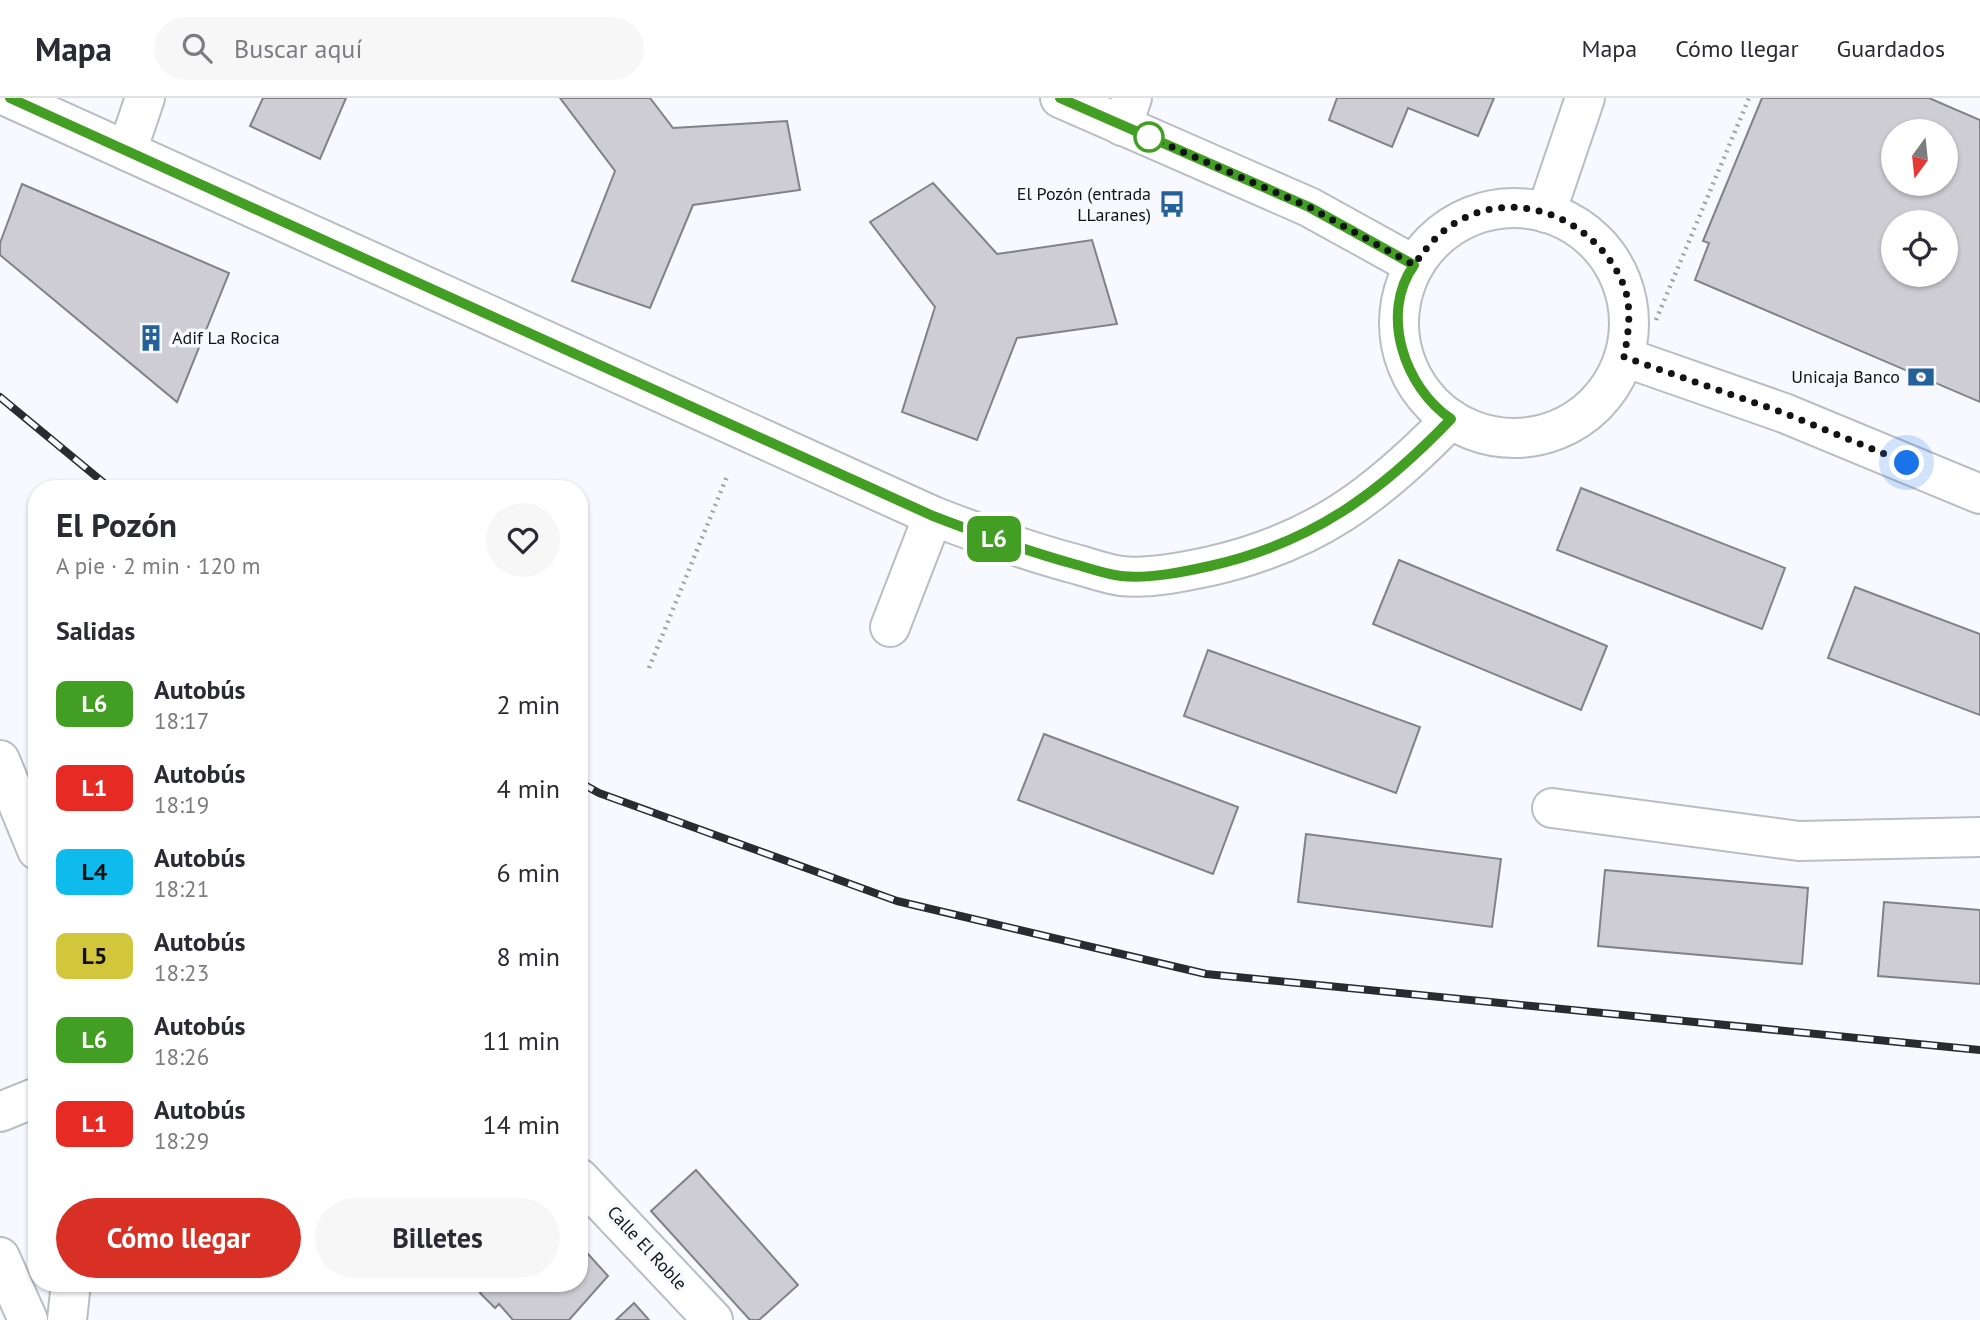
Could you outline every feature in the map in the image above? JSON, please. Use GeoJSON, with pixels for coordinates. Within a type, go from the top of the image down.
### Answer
{"type":"FeatureCollection","features":[{"type":"Feature","properties":{"kind":"street"},"geometry":{"type":"LineString","coordinates":[[10,98],[933,516],[1022,550],[1121,576],[1183,572],[1249,557],[1296,540],[1341,515],[1377,490],[1451,419]]}},
{"type":"Feature","properties":{"kind":"street"},"geometry":{"type":"LineString","coordinates":[[127,151],[145,98]]}},
{"type":"Feature","properties":{"kind":"street"},"geometry":{"type":"LineString","coordinates":[[1060,98],[1127,112],[1414,265]]}},
{"type":"Feature","properties":{"kind":"street"},"geometry":{"type":"LineString","coordinates":[[1546,213],[1585,98]]}},
{"type":"Feature","properties":{"kind":"street"},"geometry":{"type":"LineString","coordinates":[[1519,207],[1546,213],[1584,231],[1609,257],[1625,290],[1631,360],[1604,396],[1576,421],[1541,435],[1504,438],[1467,428],[1435,408],[1412,378],[1399,342],[1399,304],[1414,265],[1430,242],[1456,222],[1486,210],[1519,207]]}},
{"type":"Feature","properties":{"kind":"street"},"geometry":{"type":"LineString","coordinates":[[1631,360],[1784,413],[1980,494]]}},
{"type":"Feature","properties":{"kind":"street"},"geometry":{"type":"LineString","coordinates":[[890,627],[933,516]]}},
{"type":"Feature","properties":{"kind":"street"},"geometry":{"type":"LineString","coordinates":[[0,760],[28,828]]}},
{"type":"Feature","properties":{"kind":"street"},"geometry":{"type":"LineString","coordinates":[[1552,808],[1799,841],[1980,837]]}},
{"type":"Feature","properties":{"kind":"street"},"geometry":{"type":"LineString","coordinates":[[0,1112],[28,1101]]}},
{"type":"Feature","properties":{"kind":"street","name":"Calle El Roble"},"geometry":{"type":"LineString","coordinates":[[588,1188],[713,1320]]}},
{"type":"Feature","properties":{"kind":"street"},"geometry":{"type":"LineString","coordinates":[[0,1256],[28,1320]]}},
{"type":"Feature","properties":{"kind":"street"},"geometry":{"type":"LineString","coordinates":[[67,1320],[70,1292]]}},
{"type":"Feature","properties":{"kind":"path"},"geometry":{"type":"LineString","coordinates":[[1631,360],[1749,98]]}},
{"type":"Feature","properties":{"kind":"path"},"geometry":{"type":"LineString","coordinates":[[649,668],[745,432]]}},
{"type":"Feature","properties":{"kind":"building"},"geometry":{"type":"Polygon","coordinates":[[[263,98],[346,98],[320,159],[250,126],[263,98]]]}},
{"type":"Feature","properties":{"kind":"building"},"geometry":{"type":"Polygon","coordinates":[[[560,98],[650,98],[673,128],[787,121],[800,190],[693,205],[650,308],[572,281],[615,171],[560,98]]]}},
{"type":"Feature","properties":{"kind":"building"},"geometry":{"type":"Polygon","coordinates":[[[1337,98],[1494,98],[1478,136],[1408,108],[1392,147],[1329,120],[1337,98]]]}},
{"type":"Feature","properties":{"kind":"building"},"geometry":{"type":"Polygon","coordinates":[[[1762,98],[1929,98],[1980,120],[1980,402],[1695,280],[1709,243],[1703,241],[1762,98]]]}},
{"type":"Feature","properties":{"kind":"building"},"geometry":{"type":"Polygon","coordinates":[[[933,183],[997,254],[1092,240],[1117,324],[1017,338],[977,440],[902,412],[935,307],[870,222],[933,183]]]}},
{"type":"Feature","properties":{"kind":"building","name":"Adif La Rocica"},"geometry":{"type":"Polygon","coordinates":[[[22,184],[229,273],[177,402],[0,255],[0,243],[22,184]]]}},
{"type":"Feature","properties":{"kind":"building"},"geometry":{"type":"Polygon","coordinates":[[[1581,488],[1785,568],[1762,629],[1557,550],[1581,488]]]}},
{"type":"Feature","properties":{"kind":"building"},"geometry":{"type":"Polygon","coordinates":[[[1399,560],[1607,646],[1581,710],[1373,624],[1399,560]]]}},
{"type":"Feature","properties":{"kind":"building"},"geometry":{"type":"Polygon","coordinates":[[[1855,587],[1980,634],[1980,715],[1828,658],[1855,587]]]}},
{"type":"Feature","properties":{"kind":"building"},"geometry":{"type":"Polygon","coordinates":[[[1208,650],[1420,727],[1396,793],[1184,716],[1208,650]]]}},
{"type":"Feature","properties":{"kind":"building"},"geometry":{"type":"Polygon","coordinates":[[[1044,734],[1238,807],[1213,874],[1018,800],[1044,734]]]}},
{"type":"Feature","properties":{"kind":"building"},"geometry":{"type":"Polygon","coordinates":[[[1306,834],[1501,859],[1492,927],[1298,902],[1306,834]]]}},
{"type":"Feature","properties":{"kind":"building"},"geometry":{"type":"Polygon","coordinates":[[[1605,870],[1808,888],[1802,964],[1598,946],[1605,870]]]}},
{"type":"Feature","properties":{"kind":"building"},"geometry":{"type":"Polygon","coordinates":[[[1884,902],[1980,910],[1980,984],[1878,976],[1884,902]]]}},
{"type":"Feature","properties":{"kind":"building"},"geometry":{"type":"Polygon","coordinates":[[[696,1170],[798,1285],[759,1320],[750,1320],[651,1211],[696,1170]]]}},
{"type":"Feature","properties":{"kind":"building"},"geometry":{"type":"Polygon","coordinates":[[[588,1254],[608,1276],[569,1320],[513,1320],[499,1304],[495,1308],[480,1293],[588,1292],[588,1254]]]}},
{"type":"Feature","properties":{"kind":"building"},"geometry":{"type":"Polygon","coordinates":[[[634,1303],[649,1320],[616,1320],[634,1303]]]}},
{"type":"Feature","properties":{"kind":"railway"},"geometry":{"type":"LineString","coordinates":[[0,397],[100,480]]}},
{"type":"Feature","properties":{"kind":"railway"},"geometry":{"type":"LineString","coordinates":[[588,787],[897,901],[1206,974],[1980,1050]]}},
{"type":"Feature","properties":{"kind":"bus line","name":"L6"},"geometry":{"type":"LineString","coordinates":[[10,98],[933,516],[1022,550],[1121,576],[1183,572],[1249,557],[1296,540],[1341,515],[1377,490],[1451,419],[1435,408],[1412,378],[1399,342],[1399,304],[1414,265],[1309,207],[1060,98]]}},
{"type":"Feature","properties":{"kind":"place","name":"El Pozón (entrada LLaranes)"},"geometry":{"type":"Point","coordinates":[1172,204]}},
{"type":"Feature","properties":{"kind":"place","name":"Adif La Rocica"},"geometry":{"type":"Point","coordinates":[151,338]}},
{"type":"Feature","properties":{"kind":"place","name":"Unicaja Banco"},"geometry":{"type":"Point","coordinates":[1921,377]}},
{"type":"Feature","properties":{"kind":"route"},"geometry":{"type":"LineString","coordinates":[[1149,137],[1309,207],[1414,265],[1430,242],[1456,222],[1486,210],[1519,207],[1551,213],[1584,231],[1609,257],[1625,290],[1630,326],[1624,357],[1784,413],[1907,463]]}}]}
